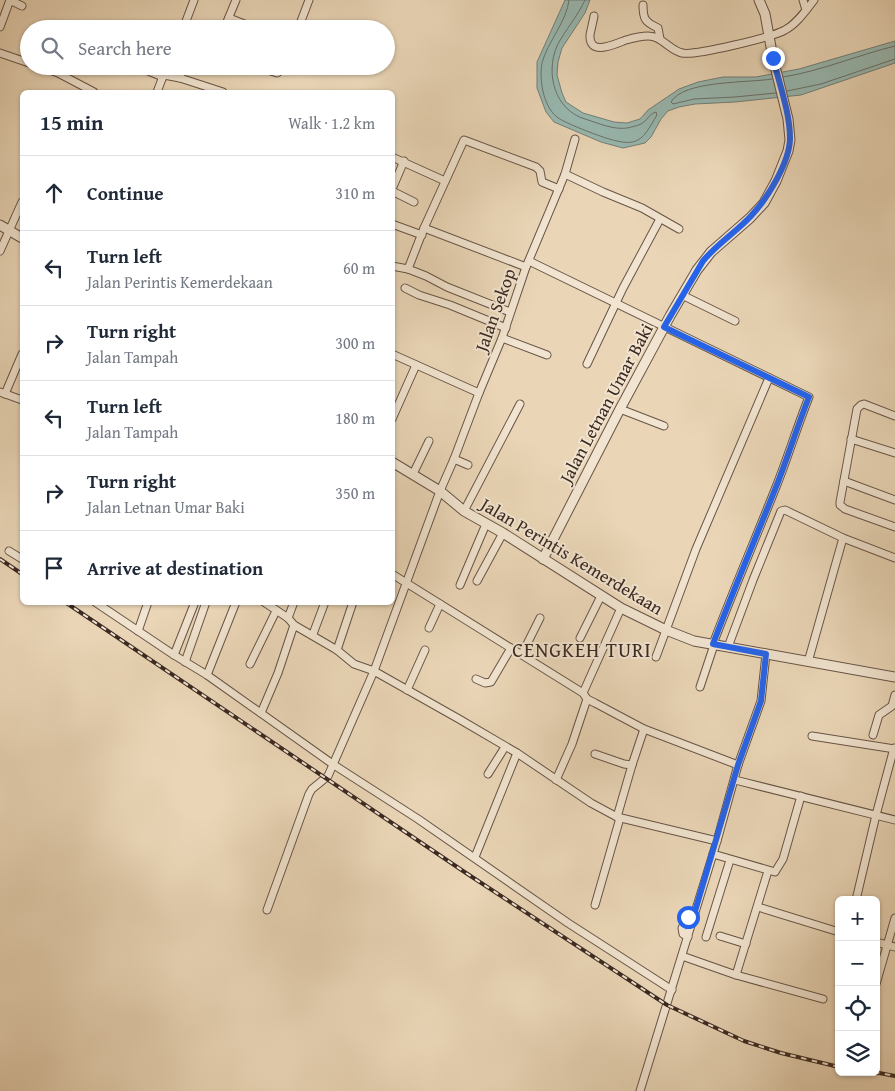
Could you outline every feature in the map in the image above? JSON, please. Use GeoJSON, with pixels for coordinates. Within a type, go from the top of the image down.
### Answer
{"type":"FeatureCollection","features":[{"type":"Feature","properties":{"kind":"street"},"geometry":{"type":"LineString","coordinates":[[0,27],[10,0],[22,6]]}},
{"type":"Feature","properties":{"kind":"street"},"geometry":{"type":"LineString","coordinates":[[186,20],[194,0]]}},
{"type":"Feature","properties":{"kind":"street"},"geometry":{"type":"LineString","coordinates":[[234,20],[229,18],[236,0]]}},
{"type":"Feature","properties":{"kind":"street"},"geometry":{"type":"LineString","coordinates":[[301,20],[309,0]]}},
{"type":"Feature","properties":{"kind":"street","name":"Jalan Letnan Umar Baki"},"geometry":{"type":"LineString","coordinates":[[543,559],[620,409],[697,270],[711,252],[750,218],[764,203],[776,181],[788,151],[790,140],[788,120],[773,58],[765,14],[760,0]]}},
{"type":"Feature","properties":{"kind":"street"},"geometry":{"type":"LineString","coordinates":[[803,0],[806,10]]}},
{"type":"Feature","properties":{"kind":"street"},"geometry":{"type":"LineString","coordinates":[[594,16],[590,35],[592,43],[598,47],[606,48],[627,40],[649,36],[660,39],[676,51],[689,54],[769,36],[786,30],[814,0]]}},
{"type":"Feature","properties":{"kind":"street"},"geometry":{"type":"LineString","coordinates":[[643,5],[645,20],[648,24],[658,28],[660,39]]}},
{"type":"Feature","properties":{"kind":"street"},"geometry":{"type":"LineString","coordinates":[[0,53],[20,60]]}},
{"type":"Feature","properties":{"kind":"street"},"geometry":{"type":"LineString","coordinates":[[62,75],[90,90]]}},
{"type":"Feature","properties":{"kind":"street"},"geometry":{"type":"LineString","coordinates":[[158,90],[163,76],[180,78],[216,90]]}},
{"type":"Feature","properties":{"kind":"street","name":"Jalan Sekop"},"geometry":{"type":"LineString","coordinates":[[267,910],[308,794],[327,778],[334,765],[374,671],[440,491],[506,328],[510,312],[550,208],[560,189],[575,139]]}},
{"type":"Feature","properties":{"kind":"street"},"geometry":{"type":"LineString","coordinates":[[408,269],[464,140],[536,167],[540,171],[542,182],[560,189]]}},
{"type":"Feature","properties":{"kind":"street"},"geometry":{"type":"LineString","coordinates":[[395,158],[445,181]]}},
{"type":"Feature","properties":{"kind":"street"},"geometry":{"type":"LineString","coordinates":[[395,183],[404,161]]}},
{"type":"Feature","properties":{"kind":"street"},"geometry":{"type":"LineString","coordinates":[[565,174],[642,208],[679,229]]}},
{"type":"Feature","properties":{"kind":"street"},"geometry":{"type":"LineString","coordinates":[[395,192],[414,202]]}},
{"type":"Feature","properties":{"kind":"street"},"geometry":{"type":"LineString","coordinates":[[0,251],[20,206]]}},
{"type":"Feature","properties":{"kind":"street"},"geometry":{"type":"LineString","coordinates":[[587,364],[615,303],[660,219]]}},
{"type":"Feature","properties":{"kind":"street"},"geometry":{"type":"LineString","coordinates":[[0,225],[20,237]]}},
{"type":"Feature","properties":{"kind":"street"},"geometry":{"type":"LineString","coordinates":[[395,225],[528,264],[615,303],[809,397],[789,453],[741,570],[700,687]]}},
{"type":"Feature","properties":{"kind":"street"},"geometry":{"type":"LineString","coordinates":[[395,267],[426,276],[447,288],[510,312]]}},
{"type":"Feature","properties":{"kind":"street"},"geometry":{"type":"LineString","coordinates":[[405,288],[506,328]]}},
{"type":"Feature","properties":{"kind":"street"},"geometry":{"type":"LineString","coordinates":[[682,295],[735,321]]}},
{"type":"Feature","properties":{"kind":"street"},"geometry":{"type":"LineString","coordinates":[[502,338],[547,354]]}},
{"type":"Feature","properties":{"kind":"street"},"geometry":{"type":"LineString","coordinates":[[395,355],[479,393]]}},
{"type":"Feature","properties":{"kind":"street"},"geometry":{"type":"LineString","coordinates":[[20,358],[2,393],[20,399]]}},
{"type":"Feature","properties":{"kind":"street"},"geometry":{"type":"LineString","coordinates":[[395,412],[416,365]]}},
{"type":"Feature","properties":{"kind":"street"},"geometry":{"type":"LineString","coordinates":[[656,656],[696,549],[769,378]]}},
{"type":"Feature","properties":{"kind":"street"},"geometry":{"type":"LineString","coordinates":[[464,511],[520,404]]}},
{"type":"Feature","properties":{"kind":"street"},"geometry":{"type":"LineString","coordinates":[[895,416],[864,404],[857,410],[840,499],[842,508],[895,526]]}},
{"type":"Feature","properties":{"kind":"street"},"geometry":{"type":"LineString","coordinates":[[620,409],[664,426]]}},
{"type":"Feature","properties":{"kind":"street"},"geometry":{"type":"LineString","coordinates":[[850,439],[895,453]]}},
{"type":"Feature","properties":{"kind":"street"},"geometry":{"type":"LineString","coordinates":[[413,474],[429,441]]}},
{"type":"Feature","properties":{"kind":"street"},"geometry":{"type":"LineString","coordinates":[[454,459],[468,465]]}},
{"type":"Feature","properties":{"kind":"street","name":"Jalan Perintis Kemerdekaan"},"geometry":{"type":"LineString","coordinates":[[395,464],[440,491],[464,511],[503,533],[601,596],[666,630],[694,641],[895,677]]}},
{"type":"Feature","properties":{"kind":"street"},"geometry":{"type":"LineString","coordinates":[[844,481],[895,500]]}},
{"type":"Feature","properties":{"kind":"street"},"geometry":{"type":"LineString","coordinates":[[728,647],[781,511],[786,510],[843,538],[895,558]]}},
{"type":"Feature","properties":{"kind":"street"},"geometry":{"type":"LineString","coordinates":[[460,585],[486,524]]}},
{"type":"Feature","properties":{"kind":"street"},"geometry":{"type":"LineString","coordinates":[[477,581],[503,533]]}},
{"type":"Feature","properties":{"kind":"street"},"geometry":{"type":"LineString","coordinates":[[808,662],[843,538]]}},
{"type":"Feature","properties":{"kind":"street"},"geometry":{"type":"LineString","coordinates":[[9,550],[20,558]]}},
{"type":"Feature","properties":{"kind":"street"},"geometry":{"type":"LineString","coordinates":[[395,576],[522,654],[585,696],[644,729],[738,765]]}},
{"type":"Feature","properties":{"kind":"street"},"geometry":{"type":"LineString","coordinates":[[580,638],[601,596]]}},
{"type":"Feature","properties":{"kind":"street"},"geometry":{"type":"LineString","coordinates":[[429,628],[440,604]]}},
{"type":"Feature","properties":{"kind":"street"},"geometry":{"type":"LineString","coordinates":[[99,605],[174,656],[207,675],[334,765],[475,857],[568,923],[672,990]]}},
{"type":"Feature","properties":{"kind":"street"},"geometry":{"type":"LineString","coordinates":[[138,631],[147,605]]}},
{"type":"Feature","properties":{"kind":"street"},"geometry":{"type":"LineString","coordinates":[[174,656],[194,605]]}},
{"type":"Feature","properties":{"kind":"street"},"geometry":{"type":"LineString","coordinates":[[185,662],[205,605]]}},
{"type":"Feature","properties":{"kind":"street"},"geometry":{"type":"LineString","coordinates":[[207,675],[235,605]]}},
{"type":"Feature","properties":{"kind":"street"},"geometry":{"type":"LineString","coordinates":[[269,605],[288,618],[294,625],[313,634],[354,664],[374,671],[518,754],[591,803],[618,818],[717,842]]}},
{"type":"Feature","properties":{"kind":"street"},"geometry":{"type":"LineString","coordinates":[[288,618],[293,605]]}},
{"type":"Feature","properties":{"kind":"street"},"geometry":{"type":"LineString","coordinates":[[313,634],[324,605]]}},
{"type":"Feature","properties":{"kind":"street"},"geometry":{"type":"LineString","coordinates":[[337,650],[353,605]]}},
{"type":"Feature","properties":{"kind":"street"},"geometry":{"type":"LineString","coordinates":[[556,780],[572,744],[585,696],[621,608]]}},
{"type":"Feature","properties":{"kind":"street"},"geometry":{"type":"LineString","coordinates":[[250,664],[276,611]]}},
{"type":"Feature","properties":{"kind":"street"},"geometry":{"type":"LineString","coordinates":[[522,654],[540,618]]}},
{"type":"Feature","properties":{"kind":"street"},"geometry":{"type":"LineString","coordinates":[[261,713],[278,673],[294,625]]}},
{"type":"Feature","properties":{"kind":"street"},"geometry":{"type":"LineString","coordinates":[[476,679],[485,683],[491,682],[511,648]]}},
{"type":"Feature","properties":{"kind":"street"},"geometry":{"type":"LineString","coordinates":[[408,690],[425,650]]}},
{"type":"Feature","properties":{"kind":"street"},"geometry":{"type":"LineString","coordinates":[[640,1091],[717,842],[738,765],[761,701],[766,654]]}},
{"type":"Feature","properties":{"kind":"street"},"geometry":{"type":"LineString","coordinates":[[873,735],[879,715],[892,706],[895,695]]}},
{"type":"Feature","properties":{"kind":"street"},"geometry":{"type":"LineString","coordinates":[[595,906],[632,765],[644,729]]}},
{"type":"Feature","properties":{"kind":"street"},"geometry":{"type":"LineString","coordinates":[[812,736],[894,748],[857,896]]}},
{"type":"Feature","properties":{"kind":"street"},"geometry":{"type":"LineString","coordinates":[[488,774],[505,747]]}},
{"type":"Feature","properties":{"kind":"street"},"geometry":{"type":"LineString","coordinates":[[475,857],[518,754]]}},
{"type":"Feature","properties":{"kind":"street"},"geometry":{"type":"LineString","coordinates":[[595,754],[632,765]]}},
{"type":"Feature","properties":{"kind":"street"},"geometry":{"type":"LineString","coordinates":[[735,780],[895,820]]}},
{"type":"Feature","properties":{"kind":"street"},"geometry":{"type":"LineString","coordinates":[[713,854],[775,872],[780,867],[801,796]]}},
{"type":"Feature","properties":{"kind":"street"},"geometry":{"type":"LineString","coordinates":[[706,937],[730,860]]}},
{"type":"Feature","properties":{"kind":"street"},"geometry":{"type":"LineString","coordinates":[[736,975],[768,871]]}},
{"type":"Feature","properties":{"kind":"street"},"geometry":{"type":"LineString","coordinates":[[758,907],[835,931]]}},
{"type":"Feature","properties":{"kind":"street"},"geometry":{"type":"LineString","coordinates":[[880,974],[891,946],[895,918]]}},
{"type":"Feature","properties":{"kind":"street"},"geometry":{"type":"LineString","coordinates":[[720,936],[746,944]]}},
{"type":"Feature","properties":{"kind":"street"},"geometry":{"type":"LineString","coordinates":[[682,956],[736,975],[823,999]]}},
{"type":"Feature","properties":{"kind":"water"},"geometry":{"type":"Polygon","coordinates":[[[565,0],[590,0],[585,13],[562,48],[557,75],[562,93],[566,102],[583,113],[614,122],[627,123],[640,119],[648,110],[679,89],[698,82],[723,77],[756,77],[799,69],[895,41],[895,63],[801,95],[679,107],[668,111],[645,143],[623,148],[601,142],[554,122],[546,112],[537,88],[537,62],[565,0]]]}},
{"type":"Feature","properties":{"kind":"railway"},"geometry":{"type":"LineString","coordinates":[[0,559],[20,573]]}},
{"type":"Feature","properties":{"kind":"railway"},"geometry":{"type":"LineString","coordinates":[[69,605],[466,873],[667,1005],[744,1041],[781,1053],[835,1066]]}},
{"type":"Feature","properties":{"kind":"railway"},"geometry":{"type":"LineString","coordinates":[[880,1073],[895,1076]]}},
{"type":"Feature","properties":{"kind":"district","name":"CENGKEH TURI"},"geometry":{"type":"Point","coordinates":[582,649]}},
{"type":"Feature","properties":{"kind":"route"},"geometry":{"type":"LineString","coordinates":[[688,917],[693,918],[717,842],[738,765],[761,701],[764,683],[766,654],[713,644],[741,570],[775,490],[809,397],[664,327],[703,261],[764,203],[776,181],[788,151],[790,140],[788,120],[773,58]]}}]}
